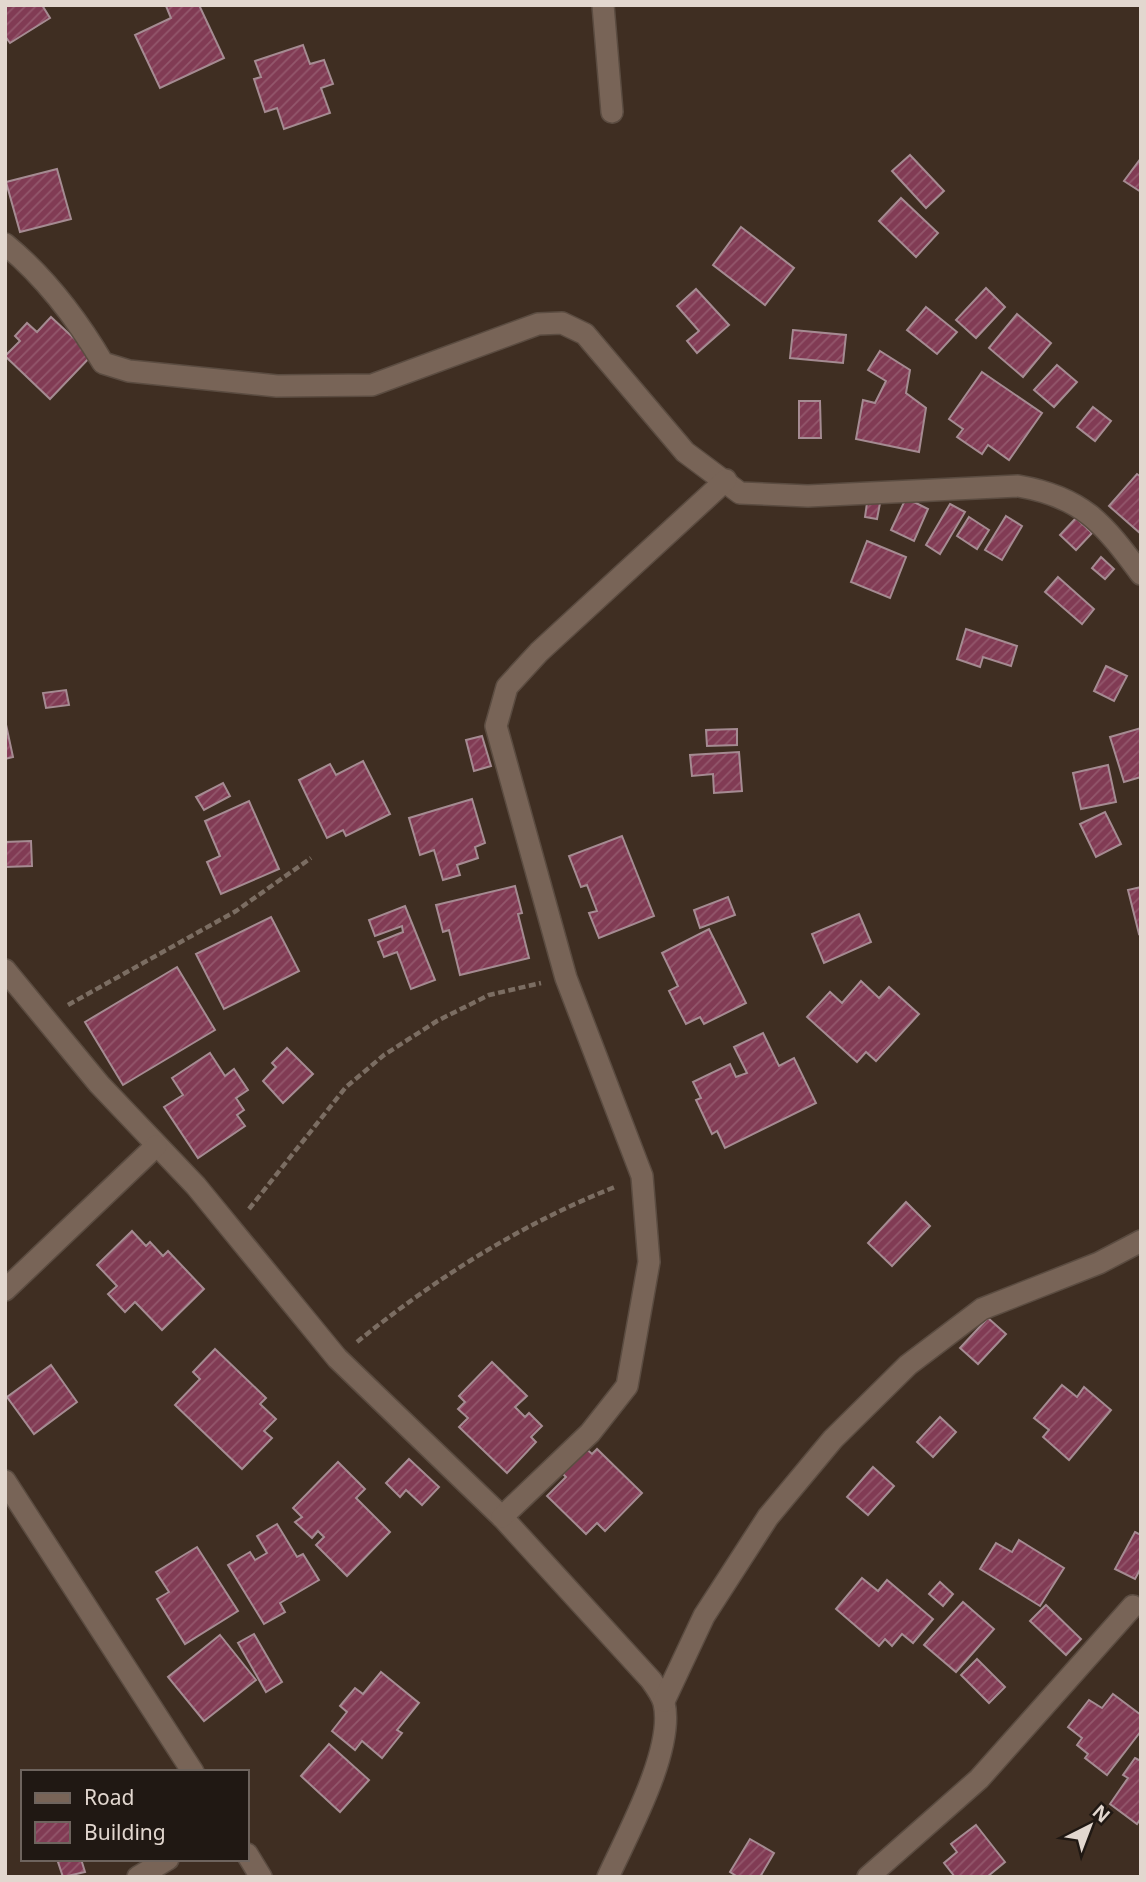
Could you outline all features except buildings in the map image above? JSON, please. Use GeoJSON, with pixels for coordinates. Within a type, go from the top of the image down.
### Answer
{"type":"FeatureCollection","features":[{"type":"Feature","properties":{"kind":"street"},"geometry":{"type":"LineString","coordinates":[[603,5],[612,113]]}},
{"type":"Feature","properties":{"kind":"street"},"geometry":{"type":"LineString","coordinates":[[5,244],[33,267],[103,363],[130,371],[277,386],[372,385],[538,324],[562,323],[585,334],[685,452],[740,493],[808,496],[1017,486],[1050,492],[1083,508],[1141,574]]}},
{"type":"Feature","properties":{"kind":"street"},"geometry":{"type":"LineString","coordinates":[[502,1517],[590,1433],[627,1386],[649,1262],[642,1176],[566,978],[496,726],[507,687],[539,652],[726,481]]}},
{"type":"Feature","properties":{"kind":"street"},"geometry":{"type":"LineString","coordinates":[[5,970],[42,1018],[156,1146],[196,1185],[337,1357],[502,1517],[651,1680],[664,1701],[666,1716],[655,1769],[608,1877]]}},
{"type":"Feature","properties":{"kind":"street"},"geometry":{"type":"LineString","coordinates":[[5,1290],[156,1146]]}},
{"type":"Feature","properties":{"kind":"street"},"geometry":{"type":"LineString","coordinates":[[664,1701],[704,1616],[768,1517],[833,1439],[908,1364],[982,1308],[1100,1263],[1141,1241]]}},
{"type":"Feature","properties":{"kind":"street"},"geometry":{"type":"LineString","coordinates":[[5,1481],[192,1770]]}},
{"type":"Feature","properties":{"kind":"street"},"geometry":{"type":"LineString","coordinates":[[868,1877],[979,1779],[1133,1606]]}},
{"type":"Feature","properties":{"kind":"street"},"geometry":{"type":"LineString","coordinates":[[248,1856],[261,1877]]}},
{"type":"Feature","properties":{"kind":"street"},"geometry":{"type":"LineString","coordinates":[[138,1877],[165,1861]]}},
{"type":"Feature","properties":{"kind":"path"},"geometry":{"type":"LineString","coordinates":[[42,1018],[236,911],[311,858]]}},
{"type":"Feature","properties":{"kind":"path"},"geometry":{"type":"LineString","coordinates":[[232,1231],[346,1087],[384,1055],[437,1021],[489,995],[566,978]]}},
{"type":"Feature","properties":{"kind":"path"},"geometry":{"type":"LineString","coordinates":[[337,1357],[390,1315],[483,1251],[561,1208],[642,1176]]}}]}
